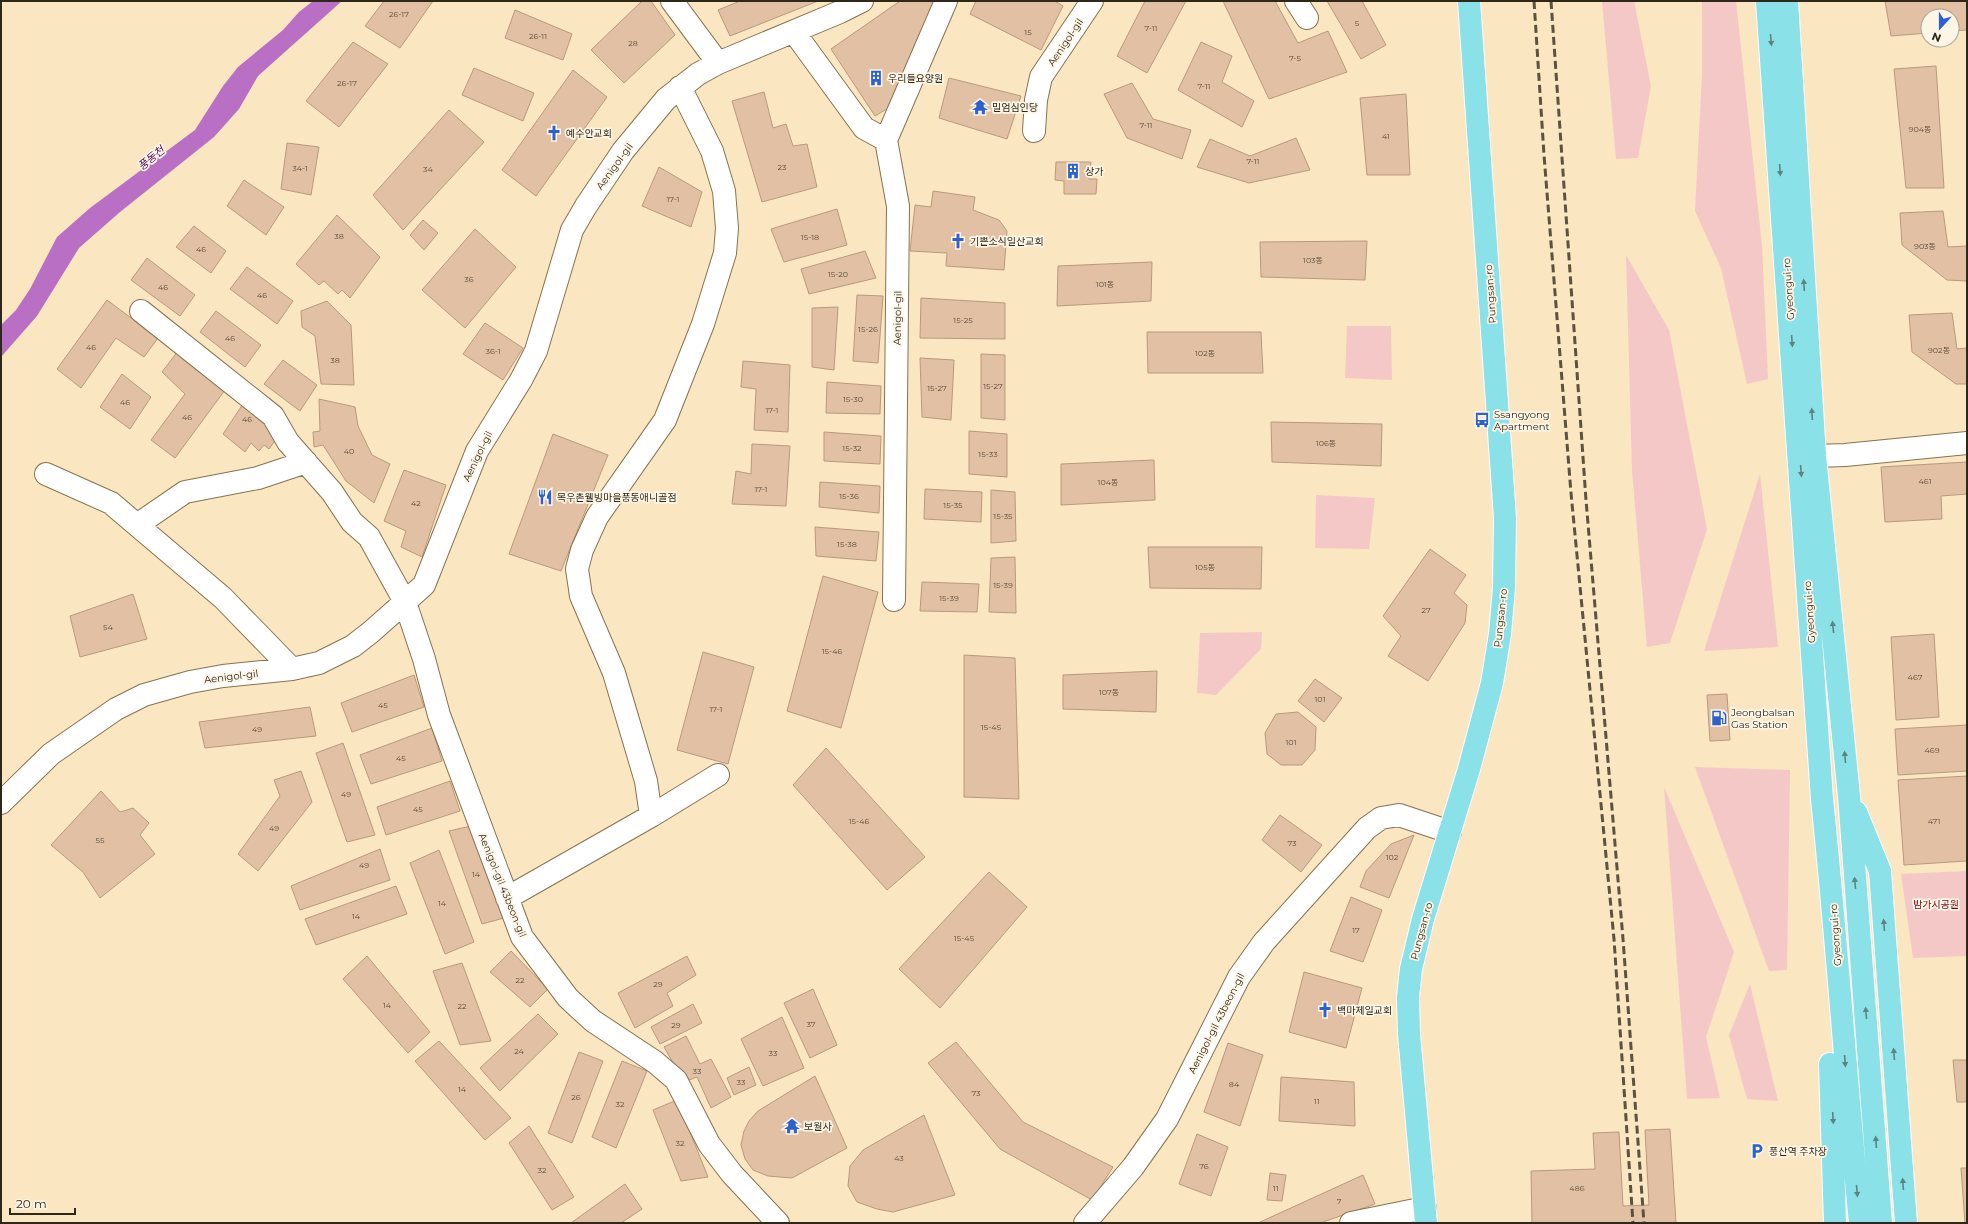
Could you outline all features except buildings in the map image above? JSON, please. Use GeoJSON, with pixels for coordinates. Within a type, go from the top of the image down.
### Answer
{"type":"FeatureCollection","features":[{"type":"Feature","properties":{"kind":"main road","name":"Pungsan-ro"},"geometry":{"type":"LineString","coordinates":[[1425,1216],[1412,1083],[1408,997],[1411,969],[1421,927],[1482,724],[1492,683],[1500,634],[1505,556],[1505,518],[1469,1]]}},
{"type":"Feature","properties":{"kind":"main road","name":"Gyeongui-ro"},"geometry":{"type":"LineString","coordinates":[[1767,1],[1822,799],[1831,884],[1847,1087],[1860,1223]]}},
{"type":"Feature","properties":{"kind":"main road","name":"Gyeongui-ro"},"geometry":{"type":"LineString","coordinates":[[1787,1],[1815,456],[1849,796],[1881,1223]]}},
{"type":"Feature","properties":{"kind":"main road"},"geometry":{"type":"LineString","coordinates":[[1849,796],[1880,871],[1906,1223]]}},
{"type":"Feature","properties":{"kind":"main road"},"geometry":{"type":"LineString","coordinates":[[1822,799],[1820,865],[1834,1127],[1836,1223]]}},
{"type":"Feature","properties":{"kind":"street"},"geometry":{"type":"LineString","coordinates":[[672,1],[718,64]]}},
{"type":"Feature","properties":{"kind":"street","name":"Aenigol-gil"},"geometry":{"type":"LineString","coordinates":[[1,803],[51,754],[116,709],[144,695],[190,682],[223,676],[292,669],[319,662],[352,646],[371,632],[424,585],[477,451],[521,380],[536,351],[566,249],[578,218],[623,151],[666,99],[680,87],[718,64],[862,1]]}},
{"type":"Feature","properties":{"kind":"street"},"geometry":{"type":"LineString","coordinates":[[794,32],[864,128],[886,140],[946,1]]}},
{"type":"Feature","properties":{"kind":"street","name":"Aenigol-gil"},"geometry":{"type":"LineString","coordinates":[[1034,131],[1036,100],[1041,77],[1092,1]]}},
{"type":"Feature","properties":{"kind":"street"},"geometry":{"type":"LineString","coordinates":[[650,816],[646,781],[614,673],[581,596],[577,569],[582,550],[597,517],[665,420],[704,324],[725,253],[727,228],[724,191],[712,151],[680,87]]}},
{"type":"Feature","properties":{"kind":"street","name":"Aenigol-gil"},"geometry":{"type":"LineString","coordinates":[[886,140],[898,206],[894,600]]}},
{"type":"Feature","properties":{"kind":"street","name":"Aenigol-gil 43beon-gil"},"geometry":{"type":"LineString","coordinates":[[141,311],[273,416],[288,442],[332,492],[352,522],[369,537],[405,602],[424,659],[439,715],[506,898],[522,937],[568,998],[593,1021],[655,1062],[676,1080],[709,1144],[732,1174],[778,1223]]}},
{"type":"Feature","properties":{"kind":"street"},"geometry":{"type":"LineString","coordinates":[[1815,456],[1845,455],[1967,443]]}},
{"type":"Feature","properties":{"kind":"street"},"geometry":{"type":"LineString","coordinates":[[137,524],[185,492],[258,478],[306,462]]}},
{"type":"Feature","properties":{"kind":"street"},"geometry":{"type":"LineString","coordinates":[[46,474],[111,503],[223,598],[292,669]]}},
{"type":"Feature","properties":{"kind":"street"},"geometry":{"type":"LineString","coordinates":[[506,898],[650,816],[718,775]]}},
{"type":"Feature","properties":{"kind":"street","name":"Aenigol-gil 43beon-gil"},"geometry":{"type":"LineString","coordinates":[[1085,1223],[1133,1167],[1167,1118],[1239,977],[1264,942],[1367,828],[1381,818],[1398,815],[1450,832]]}},
{"type":"Feature","properties":{"kind":"street"},"geometry":{"type":"LineString","coordinates":[[1351,1223],[1425,1216]]}},
{"type":"Feature","properties":{"kind":"green space"},"geometry":{"type":"Polygon","coordinates":[[[1602,1],[1634,1],[1651,86],[1638,158],[1616,159],[1602,1]]]}},
{"type":"Feature","properties":{"kind":"green space"},"geometry":{"type":"Polygon","coordinates":[[[1702,1],[1736,1],[1762,246],[1768,379],[1747,384],[1721,268],[1695,211],[1702,74],[1702,1]]]}},
{"type":"Feature","properties":{"kind":"green space"},"geometry":{"type":"Polygon","coordinates":[[[1626,255],[1669,330],[1707,529],[1670,643],[1647,647],[1632,470],[1626,255]]]}},
{"type":"Feature","properties":{"kind":"green space"},"geometry":{"type":"Polygon","coordinates":[[[1347,326],[1391,326],[1392,380],[1345,378],[1347,326]]]}},
{"type":"Feature","properties":{"kind":"green space"},"geometry":{"type":"Polygon","coordinates":[[[1760,474],[1778,647],[1704,651],[1760,474]]]}},
{"type":"Feature","properties":{"kind":"green space"},"geometry":{"type":"Polygon","coordinates":[[[1316,495],[1375,498],[1369,549],[1315,548],[1316,495]]]}},
{"type":"Feature","properties":{"kind":"green space"},"geometry":{"type":"Polygon","coordinates":[[[1262,632],[1261,649],[1216,695],[1197,693],[1200,633],[1262,632]]]}},
{"type":"Feature","properties":{"kind":"green space"},"geometry":{"type":"Polygon","coordinates":[[[1695,767],[1790,770],[1787,970],[1769,971],[1695,767]]]}},
{"type":"Feature","properties":{"kind":"green space"},"geometry":{"type":"Polygon","coordinates":[[[1664,787],[1734,952],[1706,1037],[1720,1098],[1687,1099],[1664,787]]]}},
{"type":"Feature","properties":{"kind":"green space","name":"밤가시공원"},"geometry":{"type":"Polygon","coordinates":[[[1967,871],[1967,956],[1913,958],[1901,874],[1967,871]]]}},
{"type":"Feature","properties":{"kind":"green space"},"geometry":{"type":"Polygon","coordinates":[[[1750,984],[1778,1101],[1747,1099],[1729,1035],[1750,984]]]}},
{"type":"Feature","properties":{"kind":"shaded area"},"geometry":{"type":"Polygon","coordinates":[[[313,1],[342,1],[258,76],[239,109],[214,137],[120,212],[79,248],[37,316],[1,357],[1,325],[16,310],[30,289],[57,237],[90,208],[195,130],[223,86],[238,67],[283,30],[299,12],[313,1]]]}},
{"type":"Feature","properties":{"kind":"railway"},"geometry":{"type":"LineString","coordinates":[[1534,1],[1544,155],[1571,493],[1614,939],[1633,1223]]}},
{"type":"Feature","properties":{"kind":"railway"},"geometry":{"type":"LineString","coordinates":[[1551,1],[1586,500],[1623,939],[1644,1223]]}},
{"type":"Feature","properties":{"kind":"place","name":"우리들요양원"},"geometry":{"type":"Point","coordinates":[876,78]}},
{"type":"Feature","properties":{"kind":"place","name":"밀엄심인당"},"geometry":{"type":"Point","coordinates":[980,107]}},
{"type":"Feature","properties":{"kind":"place","name":"예수안교회"},"geometry":{"type":"Point","coordinates":[554,133]}},
{"type":"Feature","properties":{"kind":"place","name":"상가"},"geometry":{"type":"Point","coordinates":[1073,171]}},
{"type":"Feature","properties":{"kind":"place","name":"기쁜소식일산교회"},"geometry":{"type":"Point","coordinates":[958,241]}},
{"type":"Feature","properties":{"kind":"place","name":"Ssangyong Apartment"},"geometry":{"type":"Point","coordinates":[1482,420]}},
{"type":"Feature","properties":{"kind":"place","name":"목우촌웰빙마을풍동애니골점"},"geometry":{"type":"Point","coordinates":[545,497]}},
{"type":"Feature","properties":{"kind":"place","name":"Jeongbalsan Gas Station"},"geometry":{"type":"Point","coordinates":[1719,718]}},
{"type":"Feature","properties":{"kind":"place","name":"백마제일교회"},"geometry":{"type":"Point","coordinates":[1325,1010]}},
{"type":"Feature","properties":{"kind":"place","name":"보월사"},"geometry":{"type":"Point","coordinates":[792,1126]}},
{"type":"Feature","properties":{"kind":"place","name":"풍산역 주차장"},"geometry":{"type":"Point","coordinates":[1757,1151]}},
{"type":"Feature","properties":{"kind":"water label","name":"풍동천"},"geometry":{"type":"Point","coordinates":[151,158]}}]}
